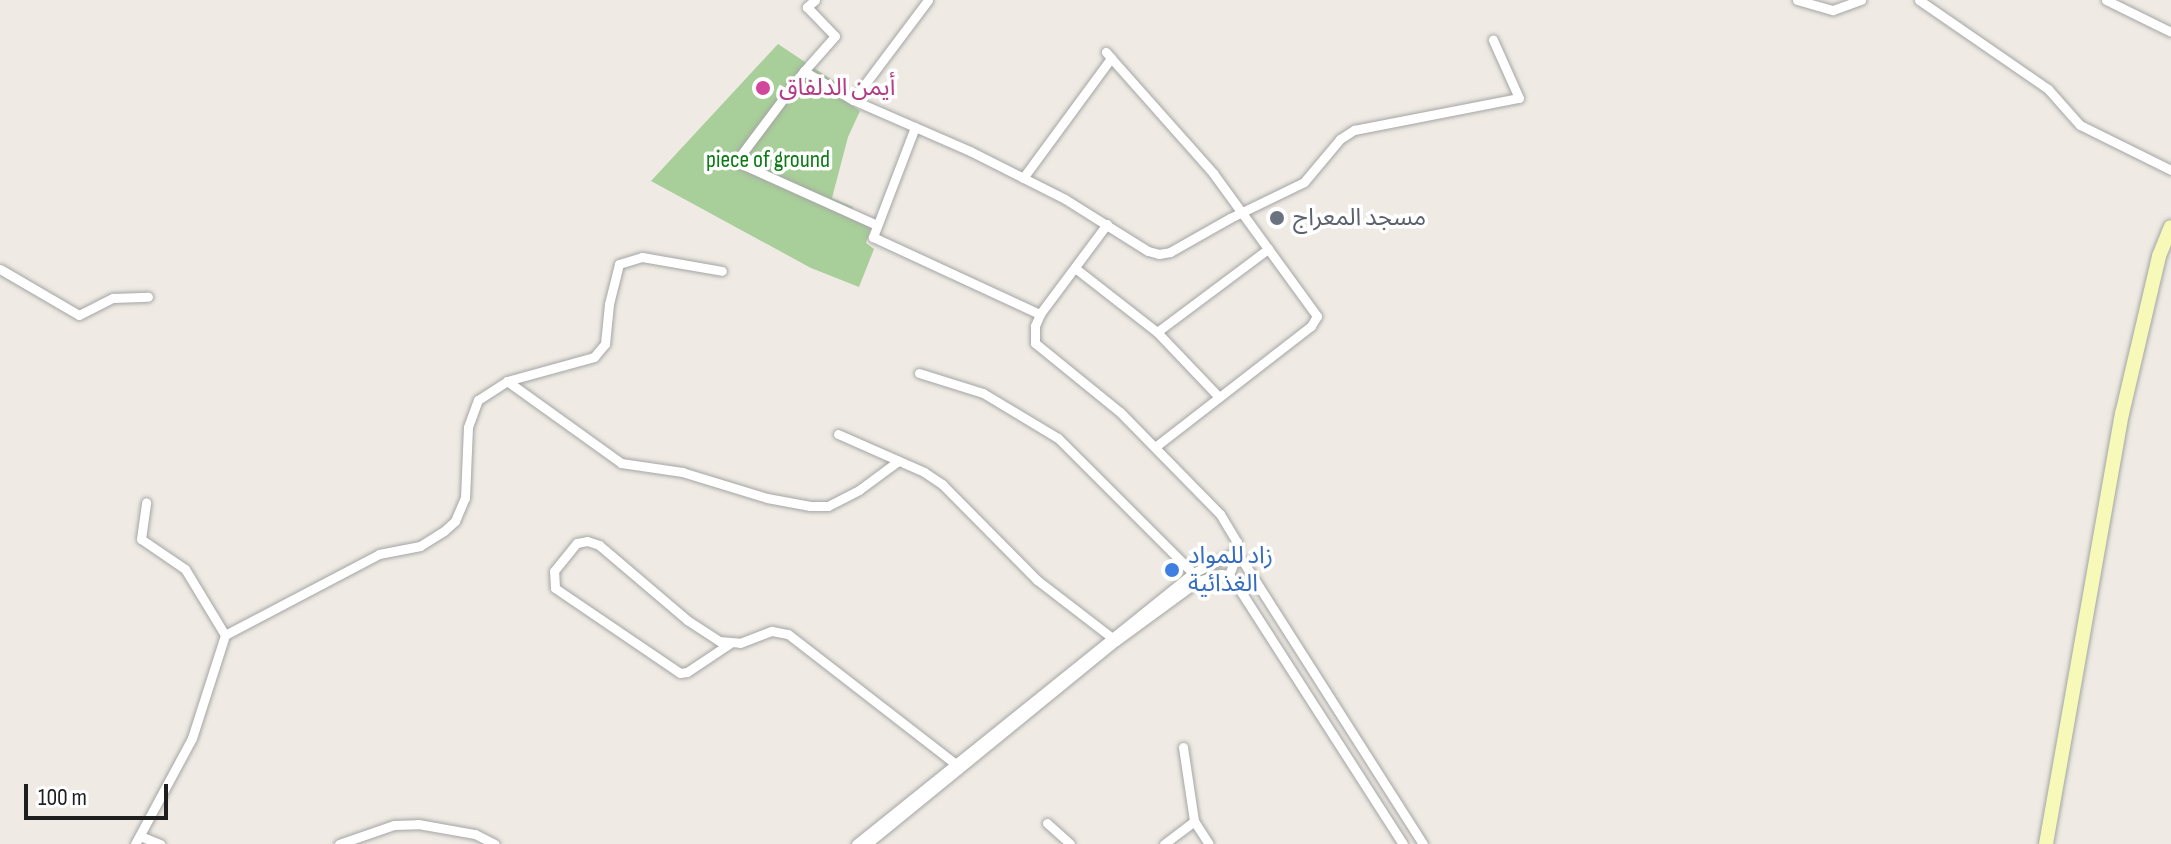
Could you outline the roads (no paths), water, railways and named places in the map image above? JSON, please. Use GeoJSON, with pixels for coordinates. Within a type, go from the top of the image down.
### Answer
{"type":"FeatureCollection","features":[{"type":"Feature","properties":{"kind":"main road"},"geometry":{"type":"LineString","coordinates":[[2046,844],[2122,414],[2159,256],[2171,227]]}},
{"type":"Feature","properties":{"kind":"street"},"geometry":{"type":"LineString","coordinates":[[815,0],[807,7],[835,36],[804,71],[738,159],[739,163],[875,224]]}},
{"type":"Feature","properties":{"kind":"street"},"geometry":{"type":"LineString","coordinates":[[853,100],[928,0]]}},
{"type":"Feature","properties":{"kind":"street"},"geometry":{"type":"LineString","coordinates":[[1797,0],[1833,10],[1861,0]]}},
{"type":"Feature","properties":{"kind":"street"},"geometry":{"type":"LineString","coordinates":[[1919,0],[1945,15],[2003,61],[2048,89],[2080,125],[2171,170]]}},
{"type":"Feature","properties":{"kind":"street"},"geometry":{"type":"LineString","coordinates":[[2106,0],[2171,32]]}},
{"type":"Feature","properties":{"kind":"street"},"geometry":{"type":"LineString","coordinates":[[804,71],[853,100],[1023,178],[1159,254],[1170,252],[1241,212],[1304,182],[1340,139],[1354,130],[1519,98],[1493,40]]}},
{"type":"Feature","properties":{"kind":"street"},"geometry":{"type":"LineString","coordinates":[[1023,178],[1108,55],[1213,173],[1316,312],[1316,320],[1155,447]]}},
{"type":"Feature","properties":{"kind":"street"},"geometry":{"type":"LineString","coordinates":[[915,127],[875,224],[873,237],[1040,314]]}},
{"type":"Feature","properties":{"kind":"street"},"geometry":{"type":"LineString","coordinates":[[1107,224],[1040,314],[1035,326],[1035,343],[1120,412],[1220,514],[1235,534],[1237,554],[1229,575]]}},
{"type":"Feature","properties":{"kind":"street"},"geometry":{"type":"LineString","coordinates":[[1157,332],[1268,249]]}},
{"type":"Feature","properties":{"kind":"street"},"geometry":{"type":"LineString","coordinates":[[160,844],[138,840],[192,738],[225,635],[379,554],[420,546],[455,521],[465,498],[468,427],[472,410],[487,391],[507,381],[594,357],[605,344],[616,270],[629,258],[642,257],[722,271]]}},
{"type":"Feature","properties":{"kind":"street"},"geometry":{"type":"LineString","coordinates":[[1075,268],[1157,332],[1219,397]]}},
{"type":"Feature","properties":{"kind":"street"},"geometry":{"type":"LineString","coordinates":[[0,269],[79,315],[113,298],[148,297]]}},
{"type":"Feature","properties":{"kind":"street"},"geometry":{"type":"LineString","coordinates":[[919,373],[983,393],[1058,438],[1193,573]]}},
{"type":"Feature","properties":{"kind":"street"},"geometry":{"type":"LineString","coordinates":[[507,381],[621,463],[682,472],[767,498],[828,506],[859,490],[898,461]]}},
{"type":"Feature","properties":{"kind":"street"},"geometry":{"type":"LineString","coordinates":[[838,434],[942,484],[1037,580],[1114,639]]}},
{"type":"Feature","properties":{"kind":"street"},"geometry":{"type":"LineString","coordinates":[[146,502],[141,539],[185,569],[225,635]]}},
{"type":"Feature","properties":{"kind":"street"},"geometry":{"type":"LineString","coordinates":[[729,644],[701,630],[599,545],[587,541],[577,543],[554,571],[555,588],[680,673],[687,672],[729,644],[772,631],[788,634],[957,765]]}},
{"type":"Feature","properties":{"kind":"street"},"geometry":{"type":"LineString","coordinates":[[856,844],[1193,573],[1229,553],[1237,554]]}},
{"type":"Feature","properties":{"kind":"street"},"geometry":{"type":"LineString","coordinates":[[1237,554],[1423,844]]}},
{"type":"Feature","properties":{"kind":"street"},"geometry":{"type":"LineString","coordinates":[[1114,639],[1198,581],[1212,575],[1229,575]]}},
{"type":"Feature","properties":{"kind":"street"},"geometry":{"type":"LineString","coordinates":[[1229,575],[1403,844]]}},
{"type":"Feature","properties":{"kind":"street"},"geometry":{"type":"LineString","coordinates":[[1183,747],[1194,821],[1209,844]]}},
{"type":"Feature","properties":{"kind":"street"},"geometry":{"type":"LineString","coordinates":[[867,844],[957,765]]}},
{"type":"Feature","properties":{"kind":"street"},"geometry":{"type":"LineString","coordinates":[[1164,844],[1194,821]]}},
{"type":"Feature","properties":{"kind":"street"},"geometry":{"type":"LineString","coordinates":[[1047,823],[1070,844]]}},
{"type":"Feature","properties":{"kind":"street"},"geometry":{"type":"LineString","coordinates":[[339,844],[394,825],[418,824],[475,834],[495,844]]}},
{"type":"Feature","properties":{"kind":"place","name":"أيمن الدلفاق"},"geometry":{"type":"Point","coordinates":[763,88]}},
{"type":"Feature","properties":{"kind":"place","name":"مسجد المعراج"},"geometry":{"type":"Point","coordinates":[1277,218]}},
{"type":"Feature","properties":{"kind":"place","name":"زاد للمواد الغذائية"},"geometry":{"type":"Point","coordinates":[1172,570]}},
{"type":"Feature","properties":{"kind":"park label","name":"piece of ground"},"geometry":{"type":"Point","coordinates":[768,160]}}]}
